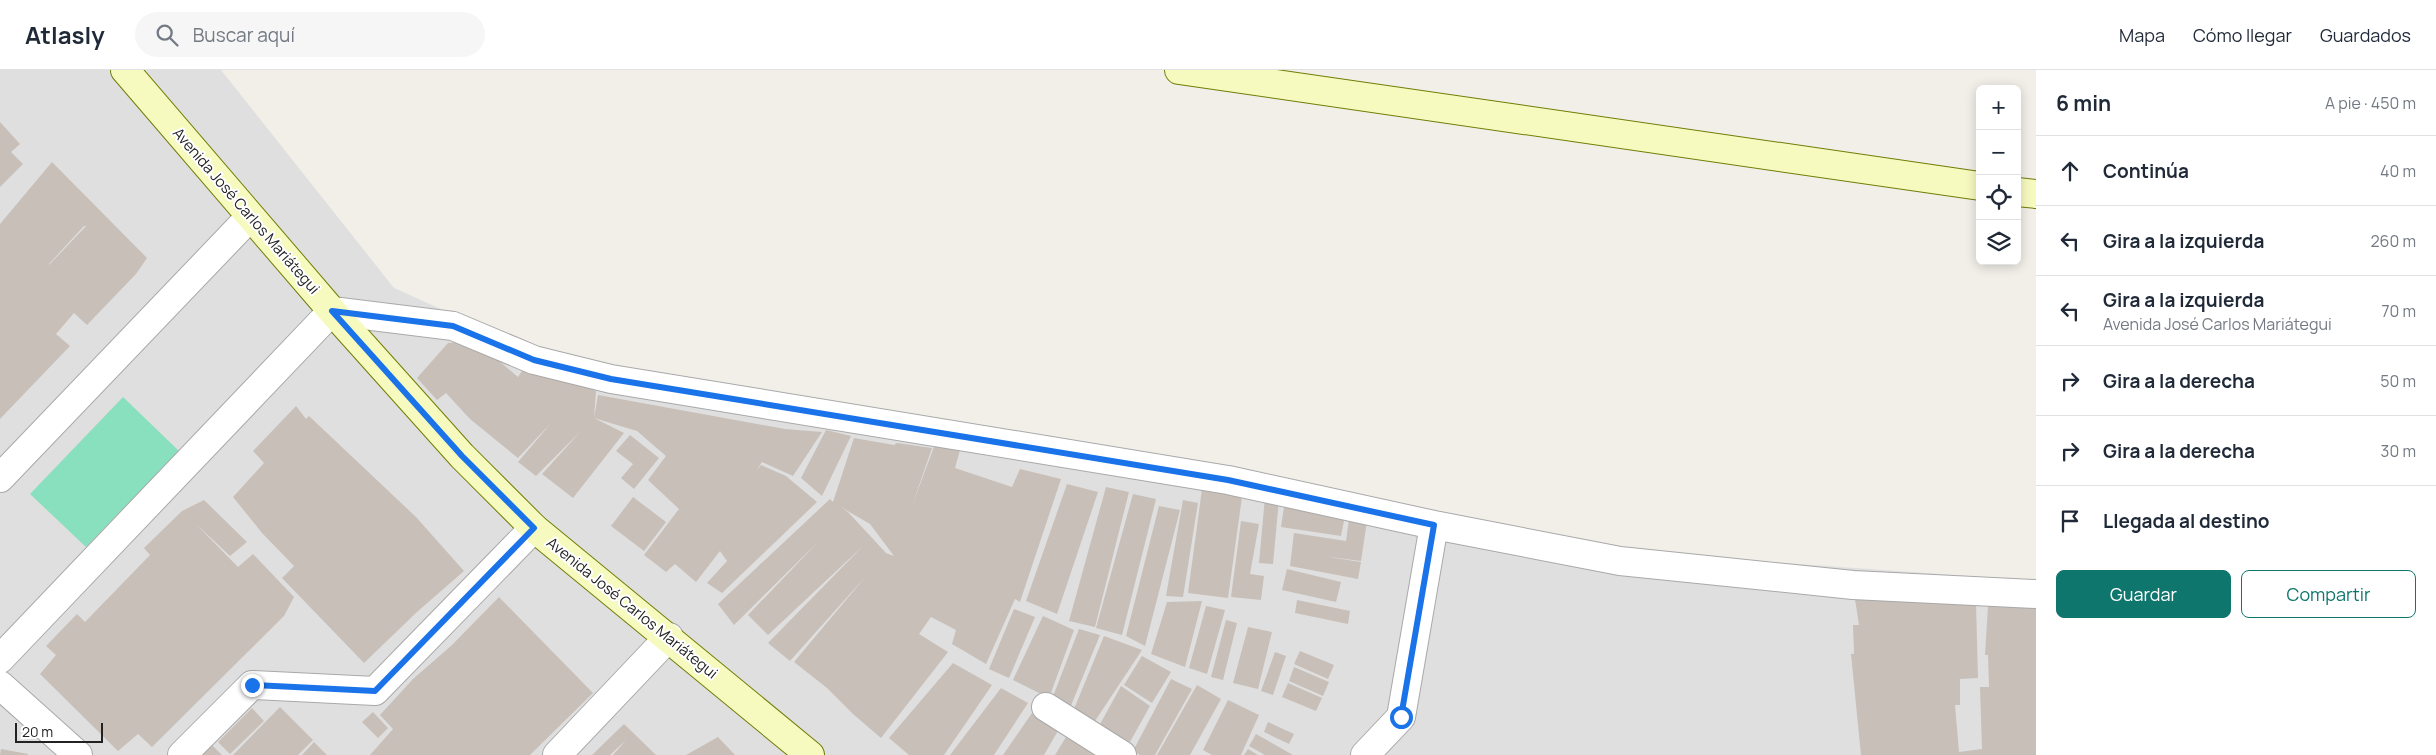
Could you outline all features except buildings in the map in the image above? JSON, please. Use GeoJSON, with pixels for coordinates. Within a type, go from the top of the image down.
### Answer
{"type":"FeatureCollection","features":[{"type":"Feature","properties":{"kind":"main road","name":"Avenida José Carlos Mariátegui"},"geometry":{"type":"LineString","coordinates":[[125,70],[332,311],[462,456],[534,528],[669,637],[810,755]]}},
{"type":"Feature","properties":{"kind":"main road"},"geometry":{"type":"LineString","coordinates":[[1179,70],[1976,185]]}},
{"type":"Feature","properties":{"kind":"main road"},"geometry":{"type":"LineString","coordinates":[[2021,192],[2036,194]]}},
{"type":"Feature","properties":{"kind":"street"},"geometry":{"type":"LineString","coordinates":[[2,470],[250,216]]}},
{"type":"Feature","properties":{"kind":"street"},"geometry":{"type":"LineString","coordinates":[[0,659],[332,311],[453,326],[534,360],[611,379],[1228,480],[1434,525],[1620,561],[1853,584],[2036,594]]}},
{"type":"Feature","properties":{"kind":"street"},"geometry":{"type":"LineString","coordinates":[[1365,755],[1401,717],[1434,525]]}},
{"type":"Feature","properties":{"kind":"street"},"geometry":{"type":"LineString","coordinates":[[182,755],[252,685],[375,691],[534,528]]}},
{"type":"Feature","properties":{"kind":"street"},"geometry":{"type":"LineString","coordinates":[[557,755],[669,637]]}},
{"type":"Feature","properties":{"kind":"street"},"geometry":{"type":"LineString","coordinates":[[0,685],[78,755]]}},
{"type":"Feature","properties":{"kind":"street"},"geometry":{"type":"LineString","coordinates":[[1046,707],[1122,755]]}},
{"type":"Feature","properties":{"kind":"shaded area"},"geometry":{"type":"Polygon","coordinates":[[[0,70],[221,70],[394,288],[577,370],[1630,552],[2036,581],[2036,755],[0,755],[0,70]]]}},
{"type":"Feature","properties":{"kind":"green space"},"geometry":{"type":"Polygon","coordinates":[[[123,397],[179,451],[86,547],[30,494],[123,397]]]}},
{"type":"Feature","properties":{"kind":"route"},"geometry":{"type":"LineString","coordinates":[[252,685],[375,691],[534,528],[462,456],[332,311],[453,326],[534,360],[611,379],[1228,480],[1434,525],[1401,717]]}}]}
